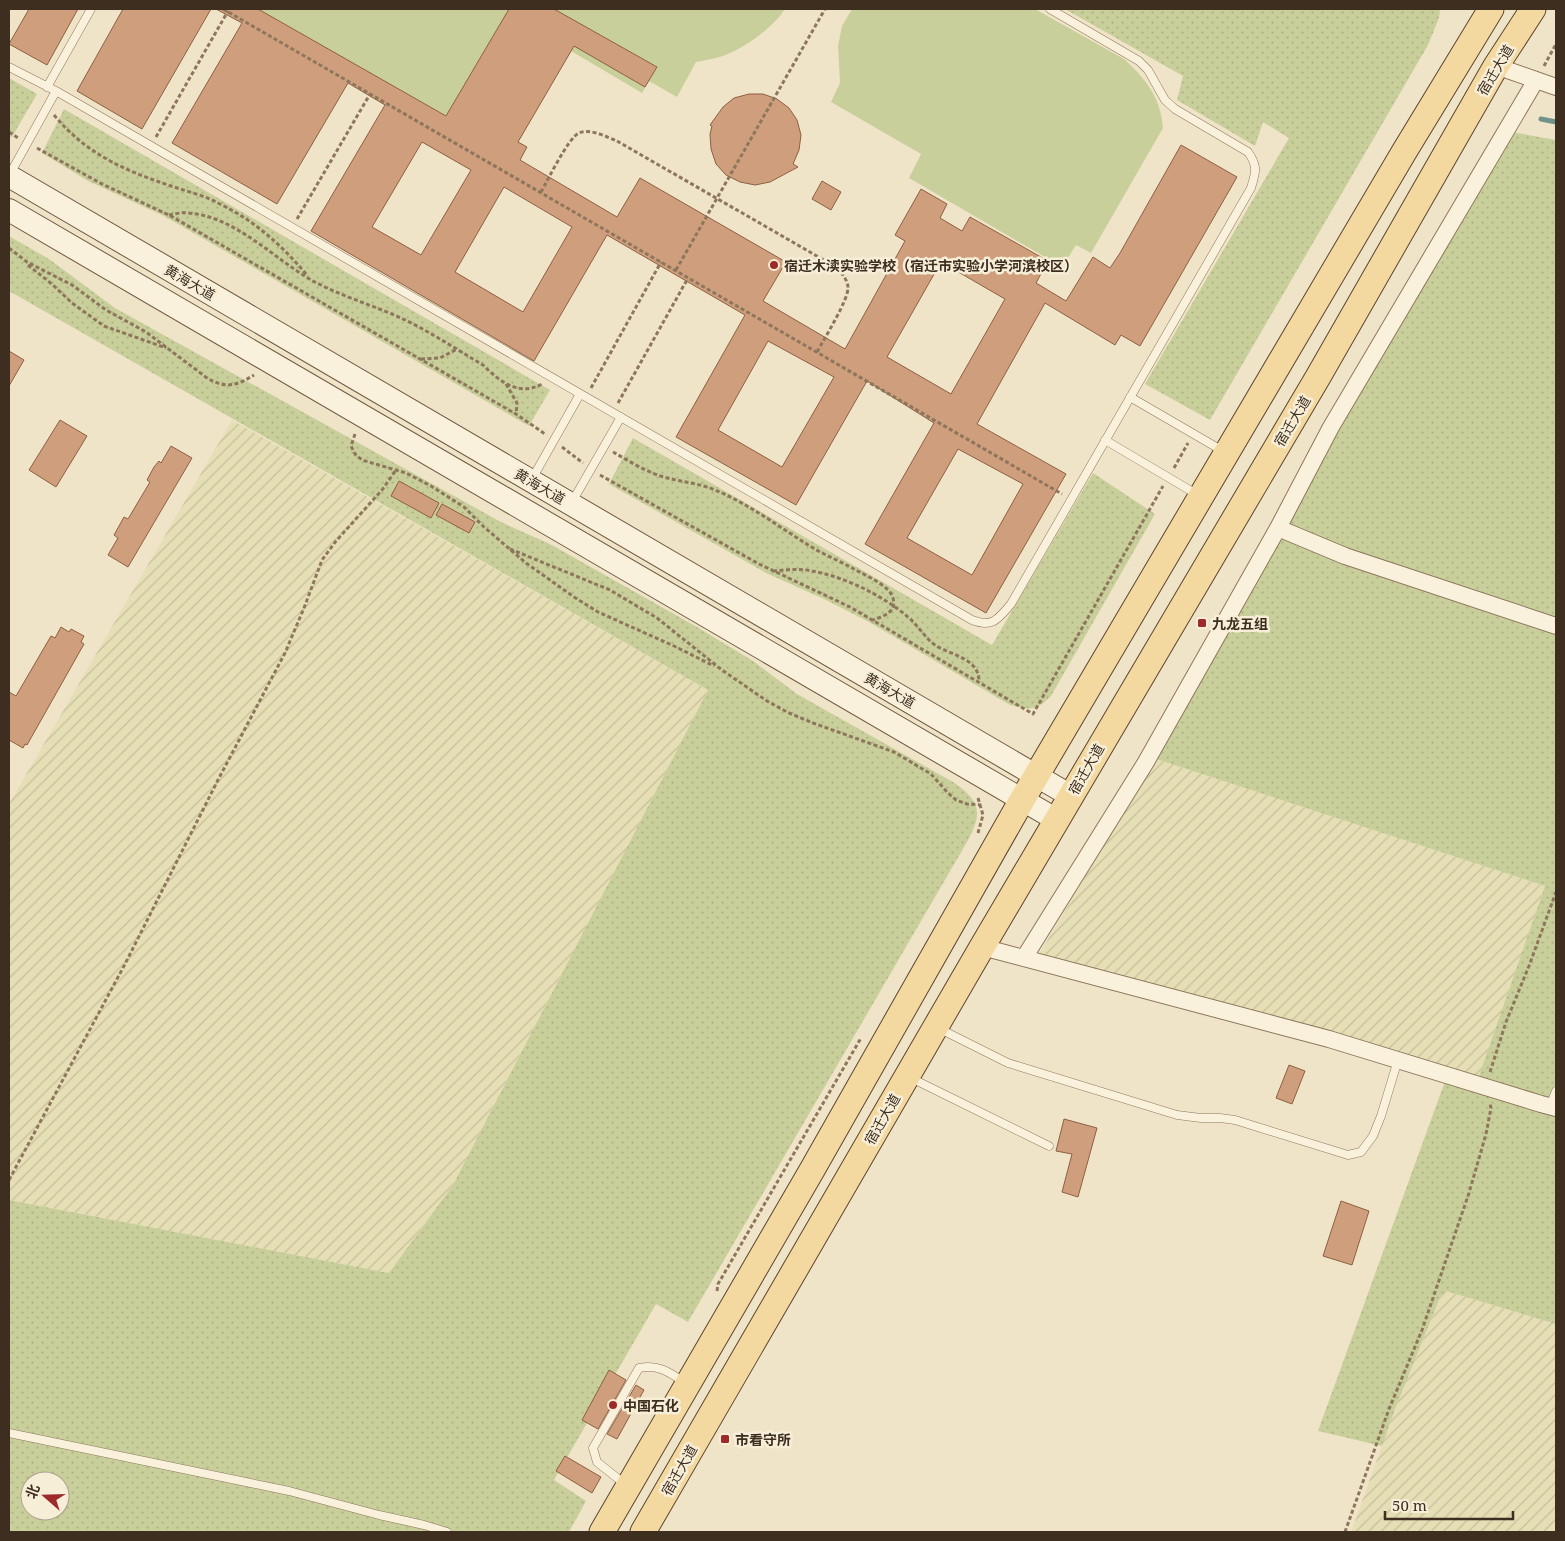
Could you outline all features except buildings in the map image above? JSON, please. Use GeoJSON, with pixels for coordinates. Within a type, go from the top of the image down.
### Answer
{"type":"FeatureCollection","features":[{"type":"Feature","properties":{"kind":"main road"},"geometry":{"type":"LineString","coordinates":[[602,1532],[817,1162],[1022,800],[1420,124],[1492,9]]}},
{"type":"Feature","properties":{"kind":"main road","name":"宿迁大道"},"geometry":{"type":"LineString","coordinates":[[643,1532],[982,947],[1318,377],[1496,66],[1533,9]]}},
{"type":"Feature","properties":{"kind":"main road","name":"黄海大道"},"geometry":{"type":"LineString","coordinates":[[9,176],[1071,796]]}},
{"type":"Feature","properties":{"kind":"main road","name":"黄海大道"},"geometry":{"type":"LineString","coordinates":[[9,210],[1057,820]]}},
{"type":"Feature","properties":{"kind":"street"},"geometry":{"type":"LineString","coordinates":[[1496,66],[1556,87]]}},
{"type":"Feature","properties":{"kind":"street"},"geometry":{"type":"LineString","coordinates":[[1024,958],[1146,762],[1278,528],[1331,427],[1536,80]]}},
{"type":"Feature","properties":{"kind":"street"},"geometry":{"type":"LineString","coordinates":[[1278,528],[1345,556],[1556,626]]}},
{"type":"Feature","properties":{"kind":"street"},"geometry":{"type":"LineString","coordinates":[[982,947],[1329,1039],[1553,1107]]}},
{"type":"Feature","properties":{"kind":"lane"},"geometry":{"type":"LineString","coordinates":[[47,87],[91,9]]}},
{"type":"Feature","properties":{"kind":"lane"},"geometry":{"type":"LineString","coordinates":[[9,67],[56,91],[983,625],[993,623],[1010,604],[1251,188],[1256,174],[1255,161],[1248,152],[1175,109],[1165,100],[1148,70],[1139,61],[1050,9]]}},
{"type":"Feature","properties":{"kind":"lane"},"geometry":{"type":"LineString","coordinates":[[9,176],[56,91]]}},
{"type":"Feature","properties":{"kind":"lane"},"geometry":{"type":"LineString","coordinates":[[531,481],[583,396]]}},
{"type":"Feature","properties":{"kind":"lane"},"geometry":{"type":"LineString","coordinates":[[1130,397],[1227,453]]}},
{"type":"Feature","properties":{"kind":"lane"},"geometry":{"type":"LineString","coordinates":[[571,504],[621,417]]}},
{"type":"Feature","properties":{"kind":"lane"},"geometry":{"type":"LineString","coordinates":[[1105,440],[1201,496]]}},
{"type":"Feature","properties":{"kind":"lane"},"geometry":{"type":"LineString","coordinates":[[936,1027],[1008,1063],[1177,1115],[1234,1120],[1348,1155],[1361,1152],[1373,1136],[1398,1060]]}},
{"type":"Feature","properties":{"kind":"lane"},"geometry":{"type":"LineString","coordinates":[[907,1076],[1049,1146]]}},
{"type":"Feature","properties":{"kind":"lane"},"geometry":{"type":"LineString","coordinates":[[1553,1107],[1556,1091]]}},
{"type":"Feature","properties":{"kind":"lane"},"geometry":{"type":"LineString","coordinates":[[628,1486],[597,1462],[593,1448],[639,1368],[648,1366],[664,1369],[687,1384]]}},
{"type":"Feature","properties":{"kind":"lane"},"geometry":{"type":"LineString","coordinates":[[9,1433],[289,1491],[379,1516],[448,1532]]}},
{"type":"Feature","properties":{"kind":"path"},"geometry":{"type":"LineString","coordinates":[[223,9],[1071,499]]}},
{"type":"Feature","properties":{"kind":"path"},"geometry":{"type":"LineString","coordinates":[[676,270],[825,9]]}},
{"type":"Feature","properties":{"kind":"path"},"geometry":{"type":"LineString","coordinates":[[151,146],[228,12]]}},
{"type":"Feature","properties":{"kind":"path"},"geometry":{"type":"LineString","coordinates":[[1536,80],[1556,44]]}},
{"type":"Feature","properties":{"kind":"path"},"geometry":{"type":"LineString","coordinates":[[292,228],[370,94]]}},
{"type":"Feature","properties":{"kind":"path"},"geometry":{"type":"LineString","coordinates":[[47,107],[65,128],[97,154],[138,175],[220,203],[257,226],[282,246],[312,280]]}},
{"type":"Feature","properties":{"kind":"path"},"geometry":{"type":"LineString","coordinates":[[9,132],[102,184],[169,215],[516,414],[591,469],[773,571],[873,620],[1033,714],[1193,433]]}},
{"type":"Feature","properties":{"kind":"path"},"geometry":{"type":"LineString","coordinates":[[541,192],[570,142],[579,133],[590,132],[603,135],[617,141],[836,267],[846,277],[848,288],[844,300],[817,352]]}},
{"type":"Feature","properties":{"kind":"path"},"geometry":{"type":"LineString","coordinates":[[169,215],[187,212],[222,222],[260,244],[312,280],[403,319],[483,365],[493,375],[506,383],[525,390],[534,389],[554,378]]}},
{"type":"Feature","properties":{"kind":"path"},"geometry":{"type":"LineString","coordinates":[[9,248],[72,303],[104,326],[169,349]]}},
{"type":"Feature","properties":{"kind":"path"},"geometry":{"type":"LineString","coordinates":[[14,253],[27,262],[72,285],[106,310],[146,332],[207,378],[224,386],[238,384],[254,375],[246,370]]}},
{"type":"Feature","properties":{"kind":"path"},"geometry":{"type":"LineString","coordinates":[[583,396],[661,262]]}},
{"type":"Feature","properties":{"kind":"path"},"geometry":{"type":"LineString","coordinates":[[612,413],[688,278]]}},
{"type":"Feature","properties":{"kind":"path"},"geometry":{"type":"LineString","coordinates":[[420,360],[440,358],[457,349]]}},
{"type":"Feature","properties":{"kind":"path"},"geometry":{"type":"LineString","coordinates":[[506,383],[517,403],[516,414]]}},
{"type":"Feature","properties":{"kind":"path"},"geometry":{"type":"LineString","coordinates":[[356,433],[351,446],[355,454],[362,460],[406,473],[464,507],[510,550],[574,597],[598,612],[722,670]]}},
{"type":"Feature","properties":{"kind":"path"},"geometry":{"type":"LineString","coordinates":[[604,447],[649,472],[664,478],[704,486],[732,498],[812,547],[888,589],[893,598],[893,606],[890,613],[873,620]]}},
{"type":"Feature","properties":{"kind":"path"},"geometry":{"type":"LineString","coordinates":[[9,1180],[124,966],[219,778],[285,653],[322,560],[336,541],[382,490],[396,470]]}},
{"type":"Feature","properties":{"kind":"path"},"geometry":{"type":"LineString","coordinates":[[510,550],[610,590],[673,630],[692,648],[767,701],[789,713],[903,756],[931,774],[956,800],[966,804],[981,805]]}},
{"type":"Feature","properties":{"kind":"path"},"geometry":{"type":"LineString","coordinates":[[773,571],[789,569],[811,570],[831,576],[875,595],[909,618],[928,640],[970,662],[979,674],[979,682]]}},
{"type":"Feature","properties":{"kind":"path"},"geometry":{"type":"LineString","coordinates":[[974,793],[979,799],[983,816],[978,836]]}},
{"type":"Feature","properties":{"kind":"path"},"geometry":{"type":"LineString","coordinates":[[1345,1532],[1389,1409],[1422,1330],[1469,1193],[1486,1134],[1491,1108],[1486,1087],[1506,1022],[1556,892]]}},
{"type":"Feature","properties":{"kind":"path"},"geometry":{"type":"LineString","coordinates":[[716,1293],[718,1284],[863,1034]]}},
{"type":"Feature","properties":{"kind":"shaded area"},"geometry":{"type":"Polygon","coordinates":[[[232,420],[708,690],[453,1185],[389,1273],[9,1200],[9,804],[232,420]]]}},
{"type":"Feature","properties":{"kind":"shaded area"},"geometry":{"type":"Polygon","coordinates":[[[1156,759],[1545,886],[1479,1077],[1039,954],[1156,759]]]}},
{"type":"Feature","properties":{"kind":"shaded area"},"geometry":{"type":"Polygon","coordinates":[[[1446,1291],[1556,1324],[1556,1532],[1351,1532],[1395,1409],[1439,1300],[1446,1291]]]}},
{"type":"Feature","properties":{"kind":"green space"},"geometry":{"type":"Polygon","coordinates":[[[253,9],[785,9],[766,30],[740,48],[723,56],[696,62],[677,97],[649,81],[642,93],[571,51],[518,142],[527,147],[520,160],[446,116],[253,9]]]}},
{"type":"Feature","properties":{"kind":"green space"},"geometry":{"type":"Polygon","coordinates":[[[852,9],[1035,9],[1124,59],[1132,66],[1156,98],[1162,117],[1163,128],[1091,253],[1076,245],[1062,267],[909,178],[921,154],[831,102],[840,83],[838,46],[842,26],[852,9]]]}},
{"type":"Feature","properties":{"kind":"green space"},"geometry":{"type":"Polygon","coordinates":[[[1065,9],[1440,9],[1439,18],[1428,45],[1210,420],[1145,384],[1289,138],[1263,122],[1255,146],[1177,100],[1183,76],[1065,9]]]}},
{"type":"Feature","properties":{"kind":"green space"},"geometry":{"type":"Polygon","coordinates":[[[9,78],[37,94],[12,137],[9,136],[9,78]]]}},
{"type":"Feature","properties":{"kind":"green space"},"geometry":{"type":"Polygon","coordinates":[[[64,109],[550,390],[529,426],[164,216],[88,181],[42,153],[64,109]]]}},
{"type":"Feature","properties":{"kind":"green space"},"geometry":{"type":"Polygon","coordinates":[[[1506,131],[1556,140],[1556,1324],[1446,1291],[1439,1300],[1382,1446],[1318,1431],[1444,1084],[1447,1068],[1479,1076],[1545,886],[1156,759],[1506,131]]]}},
{"type":"Feature","properties":{"kind":"green space"},"geometry":{"type":"Polygon","coordinates":[[[9,236],[49,259],[115,308],[501,522],[550,544],[697,627],[753,661],[797,694],[953,782],[969,795],[974,802],[977,815],[976,823],[967,842],[688,1322],[656,1304],[554,1480],[586,1501],[569,1532],[9,1532],[9,1200],[389,1273],[453,1185],[708,690],[9,291],[9,236]]]}},
{"type":"Feature","properties":{"kind":"green space"},"geometry":{"type":"Polygon","coordinates":[[[633,438],[992,645],[1093,473],[1155,514],[1051,696],[1037,707],[1023,708],[1010,705],[869,622],[766,573],[609,484],[633,438]]]}},
{"type":"Feature","properties":{"kind":"waterway"},"geometry":{"type":"LineString","coordinates":[[1541,119],[1556,122]]}},
{"type":"Feature","properties":{"kind":"place","name":"宿迁木渎实验学校（宿迁市实验小学河滨校区）"},"geometry":{"type":"Point","coordinates":[774,265]}},
{"type":"Feature","properties":{"kind":"place","name":"九龙五组"},"geometry":{"type":"Point","coordinates":[1202,623]}},
{"type":"Feature","properties":{"kind":"place","name":"中国石化"},"geometry":{"type":"Point","coordinates":[613,1405]}},
{"type":"Feature","properties":{"kind":"place","name":"市看守所"},"geometry":{"type":"Point","coordinates":[725,1439]}}]}
